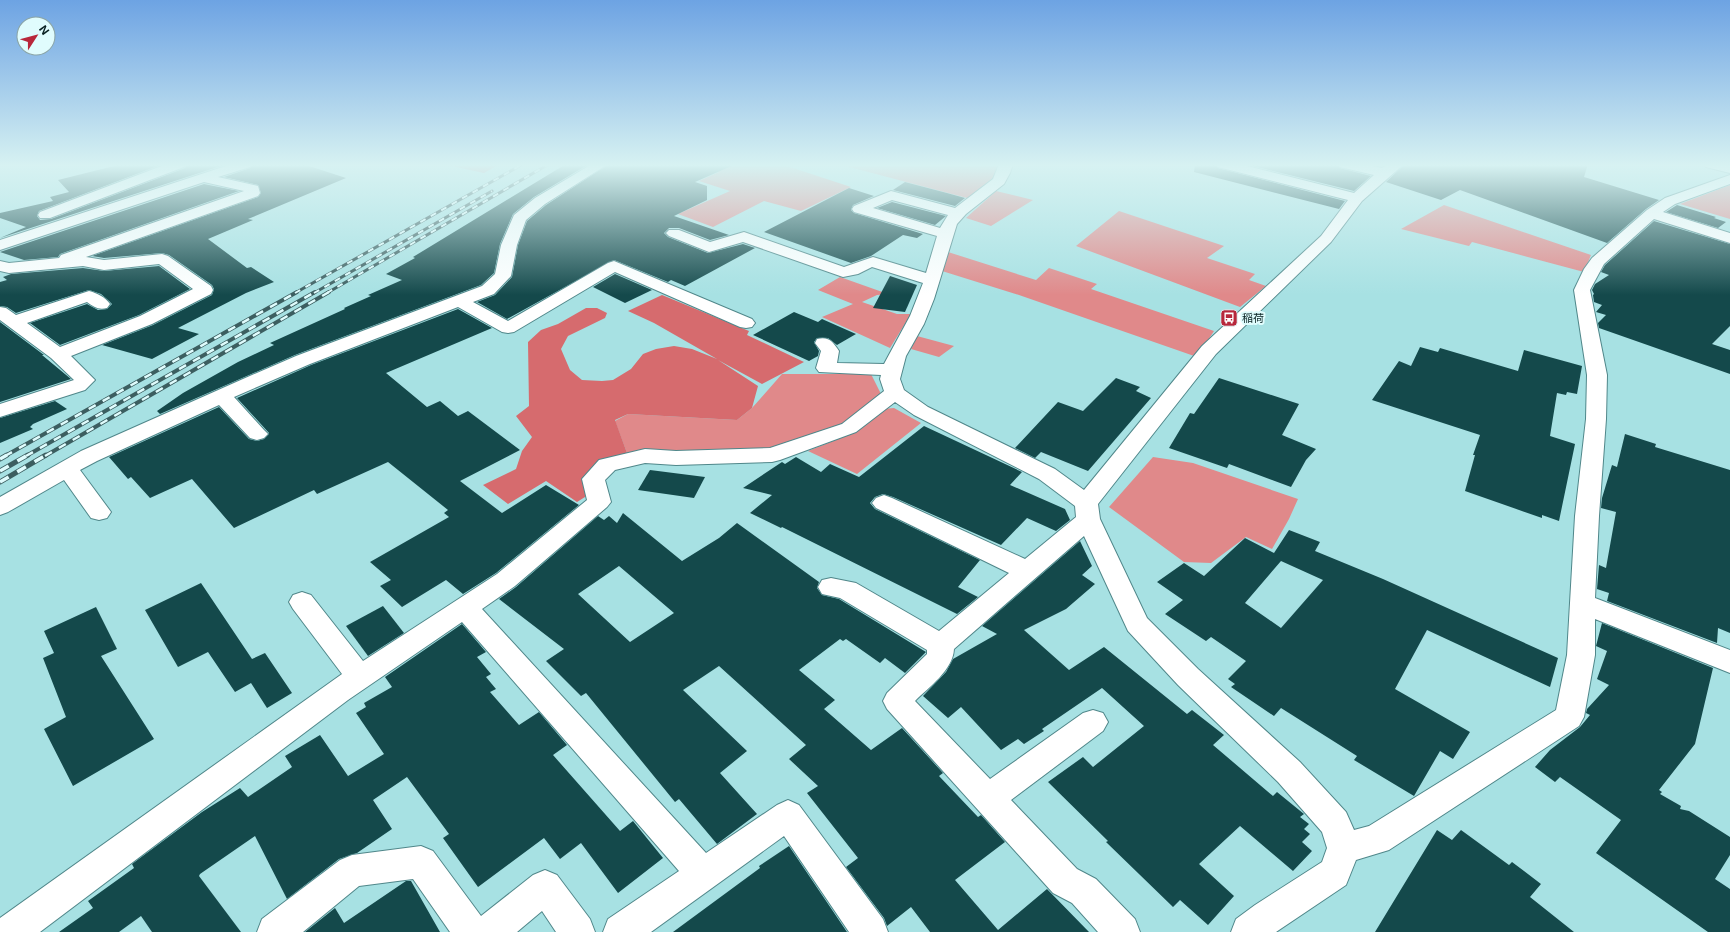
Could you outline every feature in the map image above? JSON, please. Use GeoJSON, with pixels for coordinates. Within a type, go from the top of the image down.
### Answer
{"type":"FeatureCollection","features":[{"type":"Feature","properties":{"kind":"street"},"geometry":{"type":"LineString","coordinates":[[0,238],[33,219],[64,207]]}},
{"type":"Feature","properties":{"kind":"street"},"geometry":{"type":"LineString","coordinates":[[0,245],[114,207]]}},
{"type":"Feature","properties":{"kind":"street"},"geometry":{"type":"LineString","coordinates":[[51,263],[211,207]]}},
{"type":"Feature","properties":{"kind":"street"},"geometry":{"type":"LineString","coordinates":[[0,507],[67,468],[222,396],[303,360],[488,290],[503,276],[509,245],[519,218],[532,207]]}},
{"type":"Feature","properties":{"kind":"street"},"geometry":{"type":"LineString","coordinates":[[863,207],[860,209],[945,234]]}},
{"type":"Feature","properties":{"kind":"street"},"geometry":{"type":"LineString","coordinates":[[936,207],[959,214]]}},
{"type":"Feature","properties":{"kind":"street"},"geometry":{"type":"LineString","coordinates":[[967,207],[952,220],[945,234],[932,280],[915,324],[899,348],[891,370],[890,379],[895,393],[921,411],[1047,474],[1087,511],[1137,624],[1188,677],[1289,772],[1334,823],[1344,848],[1334,873],[1267,917],[1249,932]]}},
{"type":"Feature","properties":{"kind":"street"},"geometry":{"type":"LineString","coordinates":[[1122,932],[1084,891],[1065,881],[897,701],[940,658],[941,645],[1027,571],[1087,511],[1210,350],[1326,239],[1350,207]]}},
{"type":"Feature","properties":{"kind":"street"},"geometry":{"type":"LineString","coordinates":[[1344,848],[1377,839],[1569,717],[1581,655],[1582,603],[1587,516],[1596,419],[1597,375],[1582,290],[1598,261],[1652,213],[1660,207]]}},
{"type":"Feature","properties":{"kind":"street"},"geometry":{"type":"LineString","coordinates":[[1652,213],[1730,238]]}},
{"type":"Feature","properties":{"kind":"street"},"geometry":{"type":"LineString","coordinates":[[674,233],[709,247],[744,237],[843,272],[854,271],[865,263],[873,262],[932,280]]}},
{"type":"Feature","properties":{"kind":"street"},"geometry":{"type":"LineString","coordinates":[[3,269],[51,263],[83,262],[104,265],[162,259],[205,290],[146,320],[58,354]]}},
{"type":"Feature","properties":{"kind":"street"},"geometry":{"type":"LineString","coordinates":[[459,301],[508,328],[614,266],[746,323]]}},
{"type":"Feature","properties":{"kind":"street"},"geometry":{"type":"LineString","coordinates":[[6,317],[89,296],[101,304]]}},
{"type":"Feature","properties":{"kind":"street"},"geometry":{"type":"LineString","coordinates":[[0,411],[78,386],[85,380],[58,354],[6,317]]}},
{"type":"Feature","properties":{"kind":"street"},"geometry":{"type":"LineString","coordinates":[[824,343],[830,351],[826,368],[891,370]]}},
{"type":"Feature","properties":{"kind":"street"},"geometry":{"type":"LineString","coordinates":[[11,932],[360,677],[506,580],[599,502],[593,479],[608,465],[645,456],[676,458],[772,455],[849,428],[895,393]]}},
{"type":"Feature","properties":{"kind":"street"},"geometry":{"type":"LineString","coordinates":[[222,396],[257,434]]}},
{"type":"Feature","properties":{"kind":"street"},"geometry":{"type":"LineString","coordinates":[[67,468],[99,512]]}},
{"type":"Feature","properties":{"kind":"street"},"geometry":{"type":"LineString","coordinates":[[884,503],[1027,571]]}},
{"type":"Feature","properties":{"kind":"street"},"geometry":{"type":"LineString","coordinates":[[832,587],[846,590],[941,645]]}},
{"type":"Feature","properties":{"kind":"street"},"geometry":{"type":"LineString","coordinates":[[302,602],[360,677]]}},
{"type":"Feature","properties":{"kind":"street"},"geometry":{"type":"LineString","coordinates":[[1582,603],[1730,662]]}},
{"type":"Feature","properties":{"kind":"street"},"geometry":{"type":"LineString","coordinates":[[465,608],[703,874]]}},
{"type":"Feature","properties":{"kind":"street"},"geometry":{"type":"LineString","coordinates":[[988,799],[1093,722]]}},
{"type":"Feature","properties":{"kind":"street"},"geometry":{"type":"LineString","coordinates":[[621,932],[788,815],[870,932]]}},
{"type":"Feature","properties":{"kind":"street"},"geometry":{"type":"LineString","coordinates":[[275,932],[352,871],[421,862],[471,932]]}},
{"type":"Feature","properties":{"kind":"street"},"geometry":{"type":"LineString","coordinates":[[489,932],[545,887],[577,932]]}},
{"type":"Feature","properties":{"kind":"shaded area"},"geometry":{"type":"Polygon","coordinates":[[[693,207],[751,207],[713,227],[678,214],[693,207]]]}},
{"type":"Feature","properties":{"kind":"shaded area"},"geometry":{"type":"Polygon","coordinates":[[[788,207],[808,207],[801,211],[788,207]]]}},
{"type":"Feature","properties":{"kind":"shaded area"},"geometry":{"type":"Polygon","coordinates":[[[978,207],[1021,207],[991,226],[966,218],[978,207]]]}},
{"type":"Feature","properties":{"kind":"shaded area"},"geometry":{"type":"Polygon","coordinates":[[[1440,207],[1451,207],[1591,255],[1584,272],[1472,242],[1469,246],[1401,229],[1440,207]]]}},
{"type":"Feature","properties":{"kind":"shaded area"},"geometry":{"type":"Polygon","coordinates":[[[1692,207],[1730,207],[1730,219],[1692,207]]]}},
{"type":"Feature","properties":{"kind":"shaded area"},"geometry":{"type":"Polygon","coordinates":[[[1119,211],[1224,246],[1207,258],[1255,274],[1249,280],[1266,286],[1240,307],[1076,246],[1119,211]]]}},
{"type":"Feature","properties":{"kind":"shaded area"},"geometry":{"type":"Polygon","coordinates":[[[948,252],[1036,280],[1049,268],[1097,284],[1091,289],[1214,331],[1197,357],[1019,295],[942,271],[948,252]]]}},
{"type":"Feature","properties":{"kind":"shaded area"},"geometry":{"type":"Polygon","coordinates":[[[840,277],[888,294],[877,295],[862,302],[897,314],[911,314],[890,348],[822,317],[853,304],[818,290],[840,277]]]}},
{"type":"Feature","properties":{"kind":"shaded area"},"geometry":{"type":"Polygon","coordinates":[[[662,295],[749,331],[747,335],[804,362],[762,384],[718,360],[758,386],[752,408],[737,420],[628,414],[615,420],[627,453],[603,460],[587,473],[585,497],[577,502],[546,481],[508,504],[483,485],[516,469],[522,451],[532,437],[516,416],[529,406],[528,342],[541,330],[558,324],[586,308],[597,308],[607,313],[605,318],[568,336],[561,349],[570,370],[582,380],[613,380],[631,369],[643,354],[656,349],[674,346],[692,349],[717,359],[654,323],[628,311],[662,295]]]}},
{"type":"Feature","properties":{"kind":"shaded area"},"geometry":{"type":"Polygon","coordinates":[[[917,336],[954,346],[939,357],[911,349],[917,336]]]}},
{"type":"Feature","properties":{"kind":"shaded area"},"geometry":{"type":"Polygon","coordinates":[[[782,374],[871,374],[883,398],[846,426],[758,453],[704,451],[627,453],[615,421],[628,414],[737,420],[752,408],[782,374]]]}},
{"type":"Feature","properties":{"kind":"shaded area"},"geometry":{"type":"Polygon","coordinates":[[[894,408],[921,423],[857,474],[808,451],[846,436],[883,409],[894,408]]]}},
{"type":"Feature","properties":{"kind":"shaded area"},"geometry":{"type":"Polygon","coordinates":[[[1153,457],[1193,463],[1298,499],[1289,519],[1272,549],[1246,537],[1211,563],[1184,562],[1109,507],[1153,457]]]}},
{"type":"Feature","properties":{"kind":"building"},"geometry":{"type":"Polygon","coordinates":[[[24,207],[48,207],[39,211],[37,216],[40,220],[51,219],[81,207],[94,207],[0,238],[26,227],[0,218],[0,213],[24,207]]]}},
{"type":"Feature","properties":{"kind":"building"},"geometry":{"type":"Polygon","coordinates":[[[134,207],[192,207],[60,254],[58,257],[24,260],[0,252],[134,207]]]}},
{"type":"Feature","properties":{"kind":"building"},"geometry":{"type":"Polygon","coordinates":[[[228,207],[276,207],[248,219],[253,220],[208,239],[247,268],[251,267],[274,282],[246,293],[178,328],[199,334],[152,359],[102,345],[153,325],[212,295],[214,289],[212,285],[169,255],[162,253],[104,258],[92,256],[228,207]]]}},
{"type":"Feature","properties":{"kind":"building"},"geometry":{"type":"Polygon","coordinates":[[[494,207],[521,207],[513,214],[500,244],[494,273],[481,285],[295,355],[160,414],[157,411],[183,393],[238,362],[274,345],[270,343],[345,309],[344,308],[371,296],[368,295],[402,280],[386,274],[415,258],[413,257],[494,207]]]}},
{"type":"Feature","properties":{"kind":"building"},"geometry":{"type":"Polygon","coordinates":[[[543,207],[692,207],[674,216],[729,235],[710,240],[679,228],[669,228],[664,233],[668,237],[708,253],[743,244],[755,248],[685,286],[671,280],[668,282],[614,260],[507,319],[477,302],[495,295],[512,277],[518,245],[527,221],[543,207]]]}},
{"type":"Feature","properties":{"kind":"building"},"geometry":{"type":"Polygon","coordinates":[[[811,207],[852,207],[851,210],[854,213],[923,234],[917,238],[903,235],[871,256],[851,263],[764,232],[811,207]]]}},
{"type":"Feature","properties":{"kind":"building"},"geometry":{"type":"Polygon","coordinates":[[[913,207],[946,216],[935,225],[877,208],[913,207]]]}},
{"type":"Feature","properties":{"kind":"building"},"geometry":{"type":"Polygon","coordinates":[[[1509,207],[1648,207],[1607,243],[1509,207]]]}},
{"type":"Feature","properties":{"kind":"building"},"geometry":{"type":"Polygon","coordinates":[[[1673,207],[1685,207],[1716,217],[1714,218],[1726,222],[1718,228],[1666,212],[1673,207]]]}},
{"type":"Feature","properties":{"kind":"building"},"geometry":{"type":"Polygon","coordinates":[[[1654,221],[1730,244],[1730,326],[1712,344],[1730,350],[1730,374],[1599,328],[1598,323],[1606,315],[1596,312],[1602,305],[1594,302],[1594,294],[1592,290],[1595,284],[1609,275],[1601,272],[1605,265],[1654,221]]]}},
{"type":"Feature","properties":{"kind":"building"},"geometry":{"type":"Polygon","coordinates":[[[159,266],[190,289],[139,315],[60,345],[30,323],[87,304],[98,310],[107,309],[112,304],[101,294],[89,290],[16,313],[7,307],[0,306],[0,282],[7,280],[3,277],[11,274],[83,268],[104,271],[159,266]]]}},
{"type":"Feature","properties":{"kind":"building"},"geometry":{"type":"Polygon","coordinates":[[[615,274],[652,290],[625,303],[593,287],[615,274]]]}},
{"type":"Feature","properties":{"kind":"building"},"geometry":{"type":"Polygon","coordinates":[[[890,276],[917,285],[905,312],[873,308],[890,276]]]}},
{"type":"Feature","properties":{"kind":"building"},"geometry":{"type":"Polygon","coordinates":[[[458,309],[492,328],[386,373],[427,407],[440,401],[458,416],[468,411],[520,450],[460,481],[502,513],[546,485],[579,505],[496,573],[463,594],[446,580],[402,607],[380,586],[391,580],[370,562],[449,517],[444,513],[448,510],[388,462],[317,494],[314,490],[234,528],[192,479],[150,498],[131,477],[128,479],[109,457],[219,407],[249,439],[257,441],[264,439],[269,433],[237,398],[311,365],[458,309]]]}},
{"type":"Feature","properties":{"kind":"building"},"geometry":{"type":"Polygon","coordinates":[[[794,312],[818,322],[822,319],[856,334],[837,345],[828,338],[817,338],[814,342],[819,351],[818,356],[809,361],[753,335],[794,312]]]}},
{"type":"Feature","properties":{"kind":"building"},"geometry":{"type":"Polygon","coordinates":[[[0,322],[44,355],[42,355],[71,379],[0,402],[0,322]]]}},
{"type":"Feature","properties":{"kind":"building"},"geometry":{"type":"Polygon","coordinates":[[[1420,347],[1438,352],[1440,348],[1518,371],[1524,350],[1582,366],[1577,394],[1567,392],[1566,395],[1557,393],[1550,436],[1575,444],[1559,521],[1542,515],[1542,518],[1465,491],[1475,455],[1473,455],[1480,435],[1372,400],[1399,361],[1411,366],[1420,347]]]}},
{"type":"Feature","properties":{"kind":"building"},"geometry":{"type":"Polygon","coordinates":[[[1116,378],[1140,387],[1136,391],[1151,398],[1088,471],[1041,452],[1035,458],[1015,448],[1058,402],[1083,411],[1116,378]]]}},
{"type":"Feature","properties":{"kind":"building"},"geometry":{"type":"Polygon","coordinates":[[[1219,378],[1299,404],[1282,435],[1316,449],[1306,460],[1291,487],[1229,464],[1227,468],[1169,448],[1190,413],[1194,414],[1219,378]]]}},
{"type":"Feature","properties":{"kind":"building"},"geometry":{"type":"Polygon","coordinates":[[[55,401],[67,409],[33,424],[30,427],[33,429],[0,443],[0,418],[55,401]]]}},
{"type":"Feature","properties":{"kind":"building"},"geometry":{"type":"Polygon","coordinates":[[[924,426],[1022,472],[1010,485],[1065,509],[1070,520],[1056,531],[1027,518],[1001,545],[893,497],[883,494],[875,497],[870,503],[875,509],[980,560],[958,587],[978,597],[957,614],[782,527],[781,528],[750,513],[772,495],[743,488],[782,462],[785,464],[796,457],[821,472],[830,464],[859,477],[924,426]]]}},
{"type":"Feature","properties":{"kind":"building"},"geometry":{"type":"Polygon","coordinates":[[[1625,434],[1656,444],[1655,447],[1730,470],[1730,633],[1718,628],[1717,643],[1607,601],[1609,593],[1597,589],[1599,565],[1606,568],[1616,512],[1601,508],[1602,498],[1612,465],[1617,467],[1625,434]]]}},
{"type":"Feature","properties":{"kind":"building"},"geometry":{"type":"Polygon","coordinates":[[[650,470],[705,477],[694,498],[638,490],[650,470]]]}},
{"type":"Feature","properties":{"kind":"building"},"geometry":{"type":"Polygon","coordinates":[[[623,513],[682,561],[719,538],[737,523],[819,582],[817,588],[822,595],[839,599],[926,652],[905,673],[885,658],[880,663],[846,639],[843,641],[840,639],[799,670],[835,700],[824,709],[871,750],[902,728],[943,773],[939,776],[978,817],[981,815],[1005,842],[955,880],[998,930],[1047,889],[1089,932],[930,932],[911,907],[887,926],[884,918],[846,867],[858,858],[807,793],[818,786],[789,759],[806,745],[719,666],[683,690],[747,751],[720,773],[757,814],[717,844],[679,799],[675,802],[586,693],[581,696],[546,661],[564,649],[499,599],[516,587],[598,516],[604,520],[609,516],[617,523],[623,513]],[[619,566],[578,594],[630,642],[674,613],[619,566]]]}},
{"type":"Feature","properties":{"kind":"building"},"geometry":{"type":"Polygon","coordinates":[[[1289,530],[1320,542],[1315,551],[1383,579],[1558,658],[1550,687],[1427,630],[1395,689],[1470,732],[1453,759],[1440,751],[1414,796],[1354,760],[1357,756],[1281,708],[1274,716],[1231,687],[1235,684],[1228,679],[1246,661],[1211,637],[1206,641],[1165,614],[1183,600],[1157,582],[1184,563],[1204,576],[1245,538],[1274,553],[1289,530]],[[1281,561],[1245,603],[1281,628],[1323,580],[1281,561]]]}},
{"type":"Feature","properties":{"kind":"building"},"geometry":{"type":"Polygon","coordinates":[[[1080,541],[1092,566],[1082,575],[1095,584],[1066,609],[1024,630],[1069,670],[1104,647],[1187,714],[1192,710],[1224,735],[1213,745],[1273,796],[1277,792],[1304,814],[1300,817],[1309,824],[1304,829],[1310,834],[1302,842],[1312,851],[1293,871],[1240,826],[1199,864],[1234,896],[1208,925],[1180,900],[1173,907],[1106,842],[1108,841],[1048,782],[1083,757],[1093,767],[1144,726],[1102,688],[1042,729],[1044,731],[1024,744],[1018,739],[1001,750],[961,707],[948,718],[923,696],[946,672],[953,659],[997,634],[982,626],[1080,541]]]}},
{"type":"Feature","properties":{"kind":"building"},"geometry":{"type":"Polygon","coordinates":[[[201,583],[252,659],[265,653],[292,693],[267,708],[251,683],[235,692],[208,652],[178,667],[145,610],[201,583]]]}},
{"type":"Feature","properties":{"kind":"building"},"geometry":{"type":"Polygon","coordinates":[[[383,606],[404,633],[368,656],[346,626],[383,606]]]}},
{"type":"Feature","properties":{"kind":"building"},"geometry":{"type":"Polygon","coordinates":[[[96,607],[117,649],[101,656],[154,739],[73,786],[44,729],[66,717],[43,658],[54,653],[44,631],[96,607]]]}},
{"type":"Feature","properties":{"kind":"building"},"geometry":{"type":"Polygon","coordinates":[[[1602,623],[1713,668],[1695,744],[1659,790],[1662,792],[1660,794],[1681,806],[1680,809],[1689,811],[1730,837],[1730,855],[1715,879],[1730,889],[1730,932],[1708,932],[1596,853],[1621,820],[1560,777],[1555,782],[1535,767],[1550,750],[1580,727],[1590,715],[1586,713],[1587,709],[1609,685],[1597,679],[1607,651],[1596,646],[1602,623]]]}},
{"type":"Feature","properties":{"kind":"building"},"geometry":{"type":"Polygon","coordinates":[[[462,624],[486,652],[477,657],[491,674],[486,677],[496,689],[490,692],[519,725],[539,712],[567,745],[553,755],[620,831],[633,821],[663,858],[618,893],[581,843],[560,859],[544,838],[478,887],[443,838],[449,834],[407,777],[373,800],[392,829],[357,853],[339,859],[287,899],[255,836],[200,874],[199,876],[241,932],[152,932],[141,916],[119,932],[59,932],[93,908],[88,901],[134,868],[132,864],[202,812],[240,788],[248,797],[292,767],[285,756],[320,735],[348,776],[384,754],[356,713],[366,707],[364,703],[392,687],[385,677],[462,624]]]}},
{"type":"Feature","properties":{"kind":"building"},"geometry":{"type":"Polygon","coordinates":[[[1437,830],[1452,840],[1461,830],[1509,865],[1512,862],[1541,884],[1530,897],[1574,932],[1375,932],[1437,830]]]}},
{"type":"Feature","properties":{"kind":"building"},"geometry":{"type":"Polygon","coordinates":[[[789,846],[847,932],[673,932],[760,868],[759,866],[789,846]]]}},
{"type":"Feature","properties":{"kind":"building"},"geometry":{"type":"Polygon","coordinates":[[[406,881],[411,881],[440,932],[305,932],[335,908],[344,923],[406,881]]]}},
{"type":"Feature","properties":{"kind":"railway"},"geometry":{"type":"LineString","coordinates":[[295,293],[446,207]]}},
{"type":"Feature","properties":{"kind":"railway"},"geometry":{"type":"LineString","coordinates":[[314,293],[463,207]]}},
{"type":"Feature","properties":{"kind":"railway"},"geometry":{"type":"LineString","coordinates":[[327,293],[474,207]]}},
{"type":"Feature","properties":{"kind":"railway"},"geometry":{"type":"LineString","coordinates":[[5,456],[297,292]]}},
{"type":"Feature","properties":{"kind":"railway"},"geometry":{"type":"LineString","coordinates":[[26,456],[315,292]]}},
{"type":"Feature","properties":{"kind":"railway"},"geometry":{"type":"LineString","coordinates":[[45,456],[329,292]]}},
{"type":"Feature","properties":{"kind":"railway"},"geometry":{"type":"LineString","coordinates":[[0,459],[7,455]]}},
{"type":"Feature","properties":{"kind":"railway"},"geometry":{"type":"LineString","coordinates":[[0,471],[28,455]]}},
{"type":"Feature","properties":{"kind":"railway"},"geometry":{"type":"LineString","coordinates":[[0,482],[46,455]]}},
{"type":"Feature","properties":{"kind":"place","name":"稲荷"},"geometry":{"type":"Point","coordinates":[1229,318]}}]}
